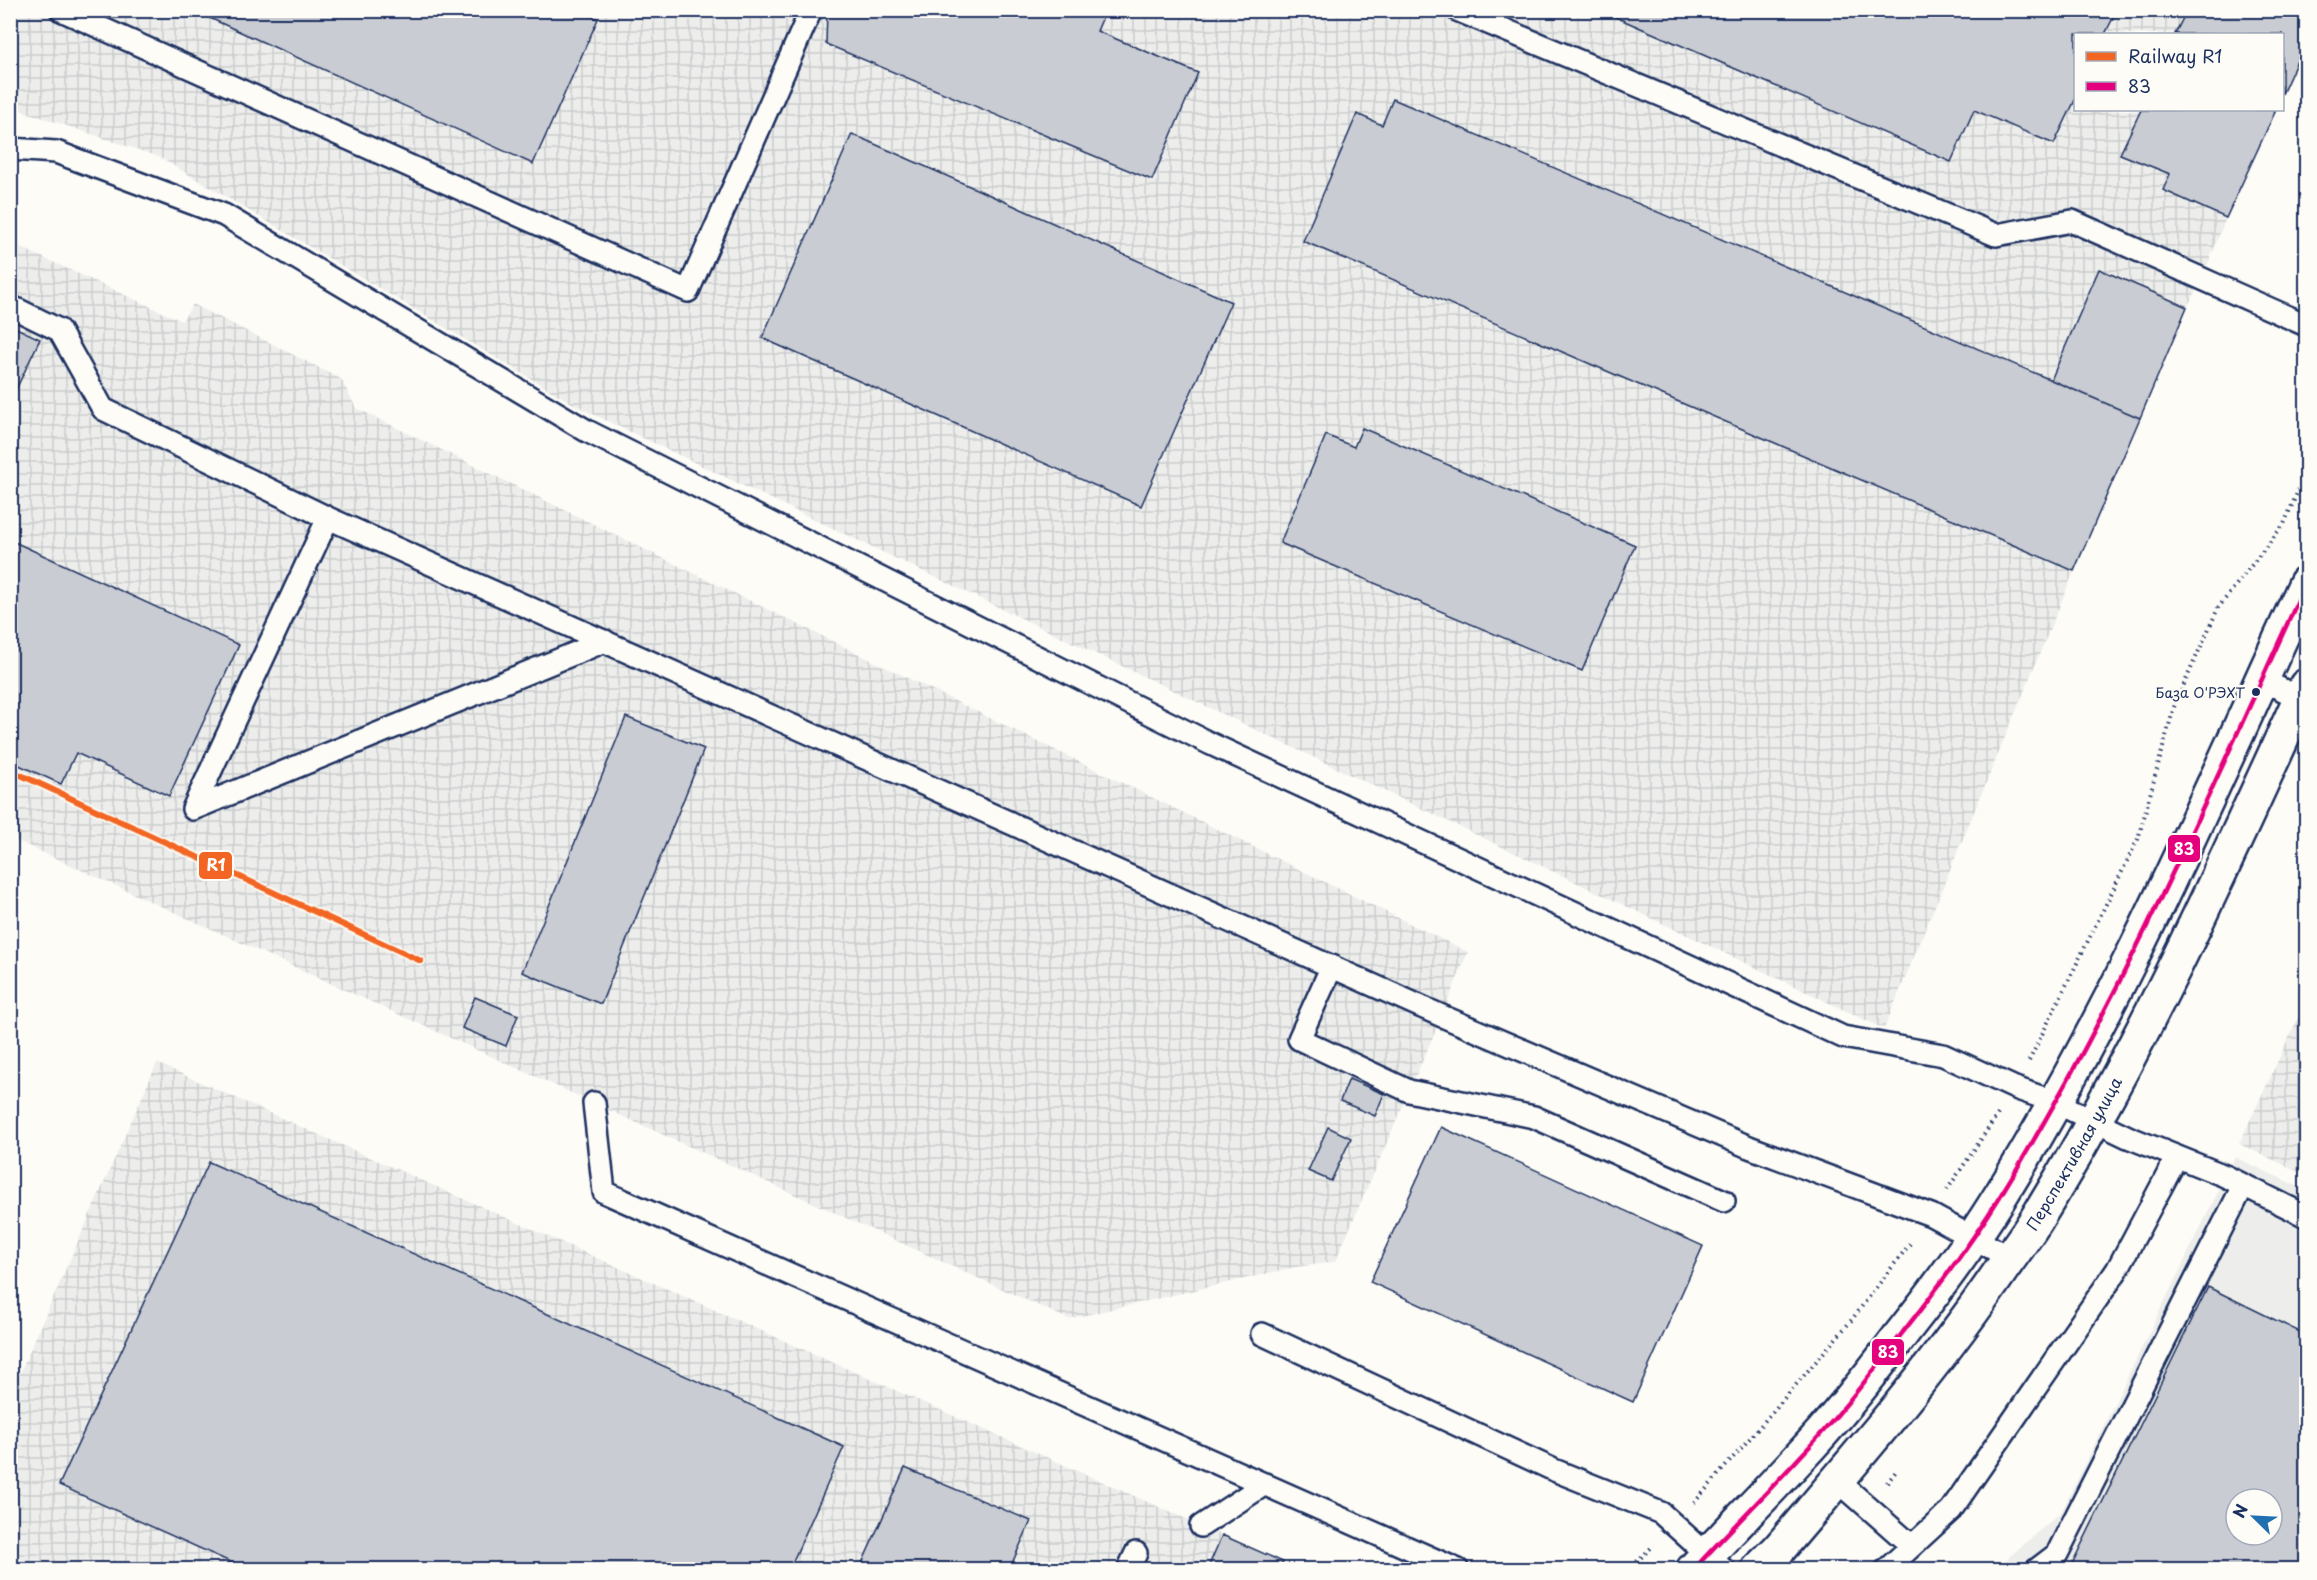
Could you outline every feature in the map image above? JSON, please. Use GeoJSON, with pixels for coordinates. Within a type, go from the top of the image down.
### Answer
{"type":"FeatureCollection","features":[{"type":"Feature","properties":{"kind":"main road"},"geometry":{"type":"LineString","coordinates":[[1708,1564],[1858,1390],[1937,1288],[1999,1199],[2123,977],[2307,584]]}},
{"type":"Feature","properties":{"kind":"main road","name":"Перспективная улица"},"geometry":{"type":"LineString","coordinates":[[1758,1569],[1778,1550],[1892,1418],[1972,1314],[2035,1222],[2094,1120],[2161,996],[2305,695]]}},
{"type":"Feature","properties":{"kind":"lane"},"geometry":{"type":"LineString","coordinates":[[61,10],[688,291],[811,10]]}},
{"type":"Feature","properties":{"kind":"lane"},"geometry":{"type":"LineString","coordinates":[[1457,10],[1996,235],[2072,221],[2307,325]]}},
{"type":"Feature","properties":{"kind":"lane"},"geometry":{"type":"LineString","coordinates":[[10,148],[56,152],[224,215],[587,431],[1210,744],[1843,1037],[1943,1055],[2243,1185],[2307,1216]]}},
{"type":"Feature","properties":{"kind":"lane"},"geometry":{"type":"LineString","coordinates":[[10,306],[59,330],[103,409],[328,518],[1332,966],[1749,1147],[1931,1215],[2010,1258]]}},
{"type":"Feature","properties":{"kind":"lane"},"geometry":{"type":"LineString","coordinates":[[328,518],[193,809],[605,641]]}},
{"type":"Feature","properties":{"kind":"lane"},"geometry":{"type":"LineString","coordinates":[[2262,680],[2305,695]]}},
{"type":"Feature","properties":{"kind":"lane"},"geometry":{"type":"LineString","coordinates":[[1332,966],[1299,1039],[1409,1091],[1534,1117],[1725,1201]]}},
{"type":"Feature","properties":{"kind":"lane"},"geometry":{"type":"LineString","coordinates":[[594,1103],[604,1192],[1458,1569]]}},
{"type":"Feature","properties":{"kind":"lane"},"geometry":{"type":"LineString","coordinates":[[1886,1569],[1951,1510],[2117,1270],[2177,1157]]}},
{"type":"Feature","properties":{"kind":"lane"},"geometry":{"type":"LineString","coordinates":[[2036,1569],[2057,1554],[2243,1185]]}},
{"type":"Feature","properties":{"kind":"lane"},"geometry":{"type":"LineString","coordinates":[[1262,1334],[1554,1470],[1661,1513],[1708,1564]]}},
{"type":"Feature","properties":{"kind":"lane"},"geometry":{"type":"LineString","coordinates":[[1837,1480],[1912,1546]]}},
{"type":"Feature","properties":{"kind":"lane"},"geometry":{"type":"LineString","coordinates":[[1201,1526],[1265,1484]]}},
{"type":"Feature","properties":{"kind":"path"},"geometry":{"type":"LineString","coordinates":[[1628,1569],[1675,1526],[1850,1322],[1931,1215],[2015,1088],[2138,840],[2174,707],[2218,608],[2284,524],[2307,472]]}},
{"type":"Feature","properties":{"kind":"shaded area"},"geometry":{"type":"Polygon","coordinates":[[[11,10],[2306,11],[2306,41],[2284,92],[2284,33],[2074,33],[2074,111],[2276,111],[2226,218],[2202,279],[2187,307],[2074,571],[1884,1029],[580,408],[159,157],[11,107],[11,10]]]}},
{"type":"Feature","properties":{"kind":"shaded area"},"geometry":{"type":"Polygon","coordinates":[[[11,243],[182,321],[193,304],[341,379],[356,408],[1468,952],[1335,1262],[1296,1267],[1068,1319],[11,838],[11,243]]]}},
{"type":"Feature","properties":{"kind":"shaded area"},"geometry":{"type":"Polygon","coordinates":[[[2306,1001],[2306,1175],[2239,1144],[2306,1001]]]}},
{"type":"Feature","properties":{"kind":"shaded area"},"geometry":{"type":"Polygon","coordinates":[[[157,1063],[1299,1569],[11,1570],[11,1393],[157,1063]]]}},
{"type":"Feature","properties":{"kind":"shaded area"},"geometry":{"type":"Polygon","coordinates":[[[2235,1157],[2306,1190],[2306,1569],[1994,1570],[2062,1511],[2235,1157]]]}},
{"type":"Feature","properties":{"kind":"building"},"geometry":{"type":"Polygon","coordinates":[[[192,10],[578,10],[598,19],[533,164],[192,10]]]}},
{"type":"Feature","properties":{"kind":"building"},"geometry":{"type":"Polygon","coordinates":[[[827,10],[1106,10],[1097,31],[1198,73],[1152,180],[826,44],[827,10]]]}},
{"type":"Feature","properties":{"kind":"building"},"geometry":{"type":"Polygon","coordinates":[[[1599,10],[2117,10],[2106,33],[2074,33],[2074,102],[2054,144],[1974,110],[1951,162],[1599,10]]]}},
{"type":"Feature","properties":{"kind":"building"},"geometry":{"type":"Polygon","coordinates":[[[2187,10],[2306,10],[2306,41],[2284,90],[2284,33],[2176,33],[2187,10]]]}},
{"type":"Feature","properties":{"kind":"building"},"geometry":{"type":"Polygon","coordinates":[[[1393,99],[2140,418],[2074,571],[1303,241],[1357,114],[1382,125],[1393,99]]]}},
{"type":"Feature","properties":{"kind":"building"},"geometry":{"type":"Polygon","coordinates":[[[2141,111],[2276,111],[2226,218],[2163,190],[2170,174],[2120,154],[2141,111]]]}},
{"type":"Feature","properties":{"kind":"building"},"geometry":{"type":"Polygon","coordinates":[[[852,134],[1231,302],[1141,506],[762,338],[852,134]]]}},
{"type":"Feature","properties":{"kind":"building"},"geometry":{"type":"Polygon","coordinates":[[[2099,269],[2187,307],[2140,418],[2051,380],[2099,269]]]}},
{"type":"Feature","properties":{"kind":"building"},"geometry":{"type":"Polygon","coordinates":[[[10,325],[40,339],[10,402],[10,325]]]}},
{"type":"Feature","properties":{"kind":"building"},"geometry":{"type":"Polygon","coordinates":[[[1362,428],[1635,545],[1582,671],[1280,543],[1326,435],[1354,447],[1362,428]]]}},
{"type":"Feature","properties":{"kind":"building"},"geometry":{"type":"Polygon","coordinates":[[[10,540],[239,645],[169,796],[76,753],[61,784],[10,761],[10,540]]]}},
{"type":"Feature","properties":{"kind":"building"},"geometry":{"type":"Polygon","coordinates":[[[626,717],[704,749],[601,1004],[522,972],[626,717]]]}},
{"type":"Feature","properties":{"kind":"building"},"geometry":{"type":"Polygon","coordinates":[[[475,997],[518,1015],[506,1046],[462,1028],[475,997]]]}},
{"type":"Feature","properties":{"kind":"building"},"geometry":{"type":"Polygon","coordinates":[[[1349,1079],[1384,1094],[1375,1116],[1340,1101],[1349,1079]]]}},
{"type":"Feature","properties":{"kind":"building"},"geometry":{"type":"Polygon","coordinates":[[[1328,1127],[1351,1138],[1331,1181],[1308,1171],[1328,1127]]]}},
{"type":"Feature","properties":{"kind":"building"},"geometry":{"type":"Polygon","coordinates":[[[1441,1127],[1703,1246],[1633,1402],[1370,1282],[1441,1127]]]}},
{"type":"Feature","properties":{"kind":"building"},"geometry":{"type":"Polygon","coordinates":[[[209,1162],[844,1447],[789,1570],[248,1570],[59,1485],[209,1162]]]}},
{"type":"Feature","properties":{"kind":"building"},"geometry":{"type":"Polygon","coordinates":[[[2208,1287],[2306,1335],[2306,1570],[2069,1570],[2208,1287]]]}},
{"type":"Feature","properties":{"kind":"building"},"geometry":{"type":"Polygon","coordinates":[[[905,1468],[1031,1521],[1009,1570],[859,1570],[905,1468]]]}},
{"type":"Feature","properties":{"kind":"building"},"geometry":{"type":"Polygon","coordinates":[[[1222,1535],[1283,1562],[1279,1570],[1207,1570],[1222,1535]]]}},
{"type":"Feature","properties":{"kind":"rail line","name":"R1"},"geometry":{"type":"LineString","coordinates":[[10,770],[421,961]]}},
{"type":"Feature","properties":{"kind":"transit line","name":"83"},"geometry":{"type":"LineString","coordinates":[[1693,1570],[1812,1444],[1852,1397],[1941,1283],[1999,1198],[2085,1049],[2124,973],[2199,818],[2306,583]]}},
{"type":"Feature","properties":{"kind":"place","name":"База О'РЭХТ"},"geometry":{"type":"Point","coordinates":[2256,692]}}]}
